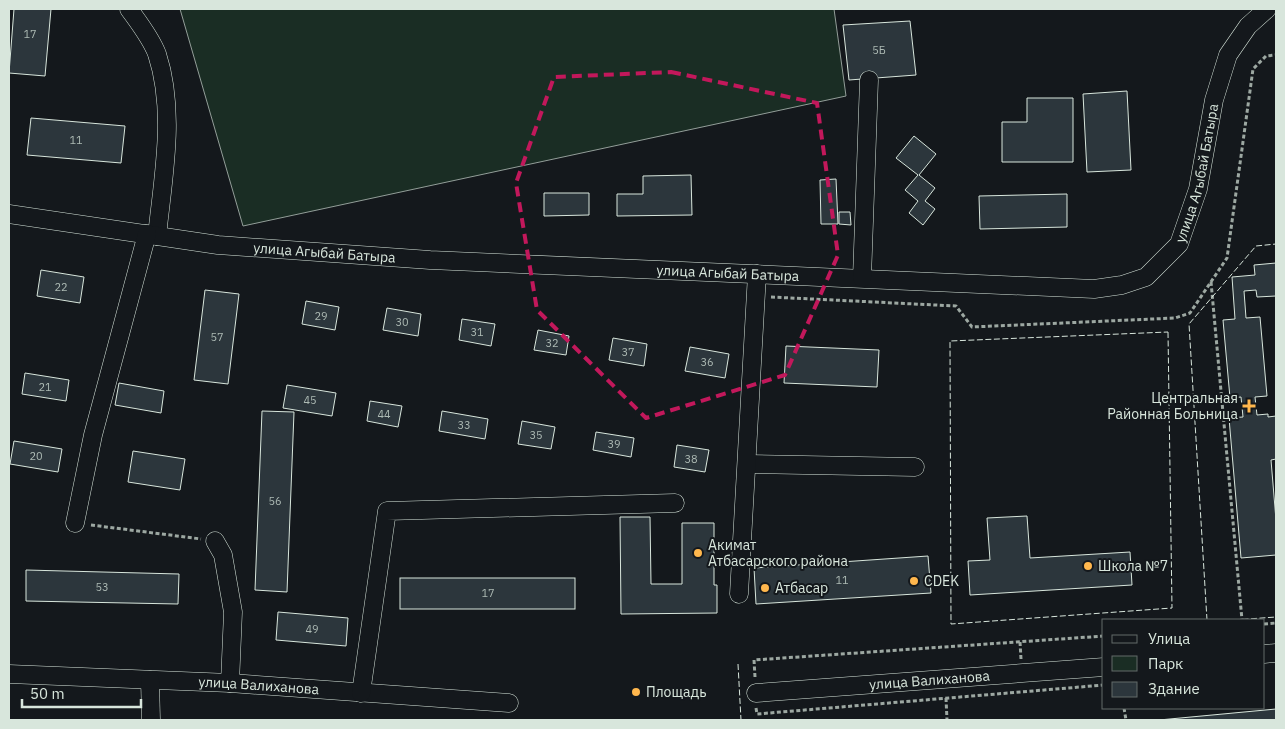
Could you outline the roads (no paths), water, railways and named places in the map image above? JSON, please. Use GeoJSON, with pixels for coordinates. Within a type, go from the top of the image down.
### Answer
{"type":"FeatureCollection","features":[{"type":"Feature","properties":{"kind":"street"},"geometry":{"type":"LineString","coordinates":[[75,523],[93,435],[152,235],[167,130],[164,81],[156,53],[129,9]]}},
{"type":"Feature","properties":{"kind":"street","name":"улица Агыбай Батыра"},"geometry":{"type":"LineString","coordinates":[[9,214],[218,245],[430,260],[1094,289],[1122,285],[1146,277],[1178,244],[1198,189],[1214,100],[1228,55],[1248,26],[1267,9]]}},
{"type":"Feature","properties":{"kind":"street"},"geometry":{"type":"LineString","coordinates":[[862,278],[869,80]]}},
{"type":"Feature","properties":{"kind":"street"},"geometry":{"type":"LineString","coordinates":[[740,594],[757,274]]}},
{"type":"Feature","properties":{"kind":"street"},"geometry":{"type":"LineString","coordinates":[[747,464],[915,466]]}},
{"type":"Feature","properties":{"kind":"street"},"geometry":{"type":"LineString","coordinates":[[361,694],[387,511],[676,503]]}},
{"type":"Feature","properties":{"kind":"street"},"geometry":{"type":"LineString","coordinates":[[215,541],[223,555],[233,612],[230,683]]}},
{"type":"Feature","properties":{"kind":"street","name":"улица Валиханова"},"geometry":{"type":"LineString","coordinates":[[756,694],[1102,667]]}},
{"type":"Feature","properties":{"kind":"street","name":"улица Валиханова"},"geometry":{"type":"LineString","coordinates":[[9,674],[230,683],[361,694],[510,703]]}},
{"type":"Feature","properties":{"kind":"street"},"geometry":{"type":"LineString","coordinates":[[150,680],[151,720]]}},
{"type":"Feature","properties":{"kind":"place","name":"Центральная Районная Больница"},"geometry":{"type":"Point","coordinates":[1249,406]}},
{"type":"Feature","properties":{"kind":"place","name":"Акимат Атбасарского района"},"geometry":{"type":"Point","coordinates":[698,553]}},
{"type":"Feature","properties":{"kind":"place","name":"Школа №7"},"geometry":{"type":"Point","coordinates":[1088,566]}},
{"type":"Feature","properties":{"kind":"place","name":"CDEK"},"geometry":{"type":"Point","coordinates":[914,581]}},
{"type":"Feature","properties":{"kind":"place","name":"Атбасар"},"geometry":{"type":"Point","coordinates":[765,588]}},
{"type":"Feature","properties":{"kind":"place","name":"Площадь"},"geometry":{"type":"Point","coordinates":[636,692]}}]}
